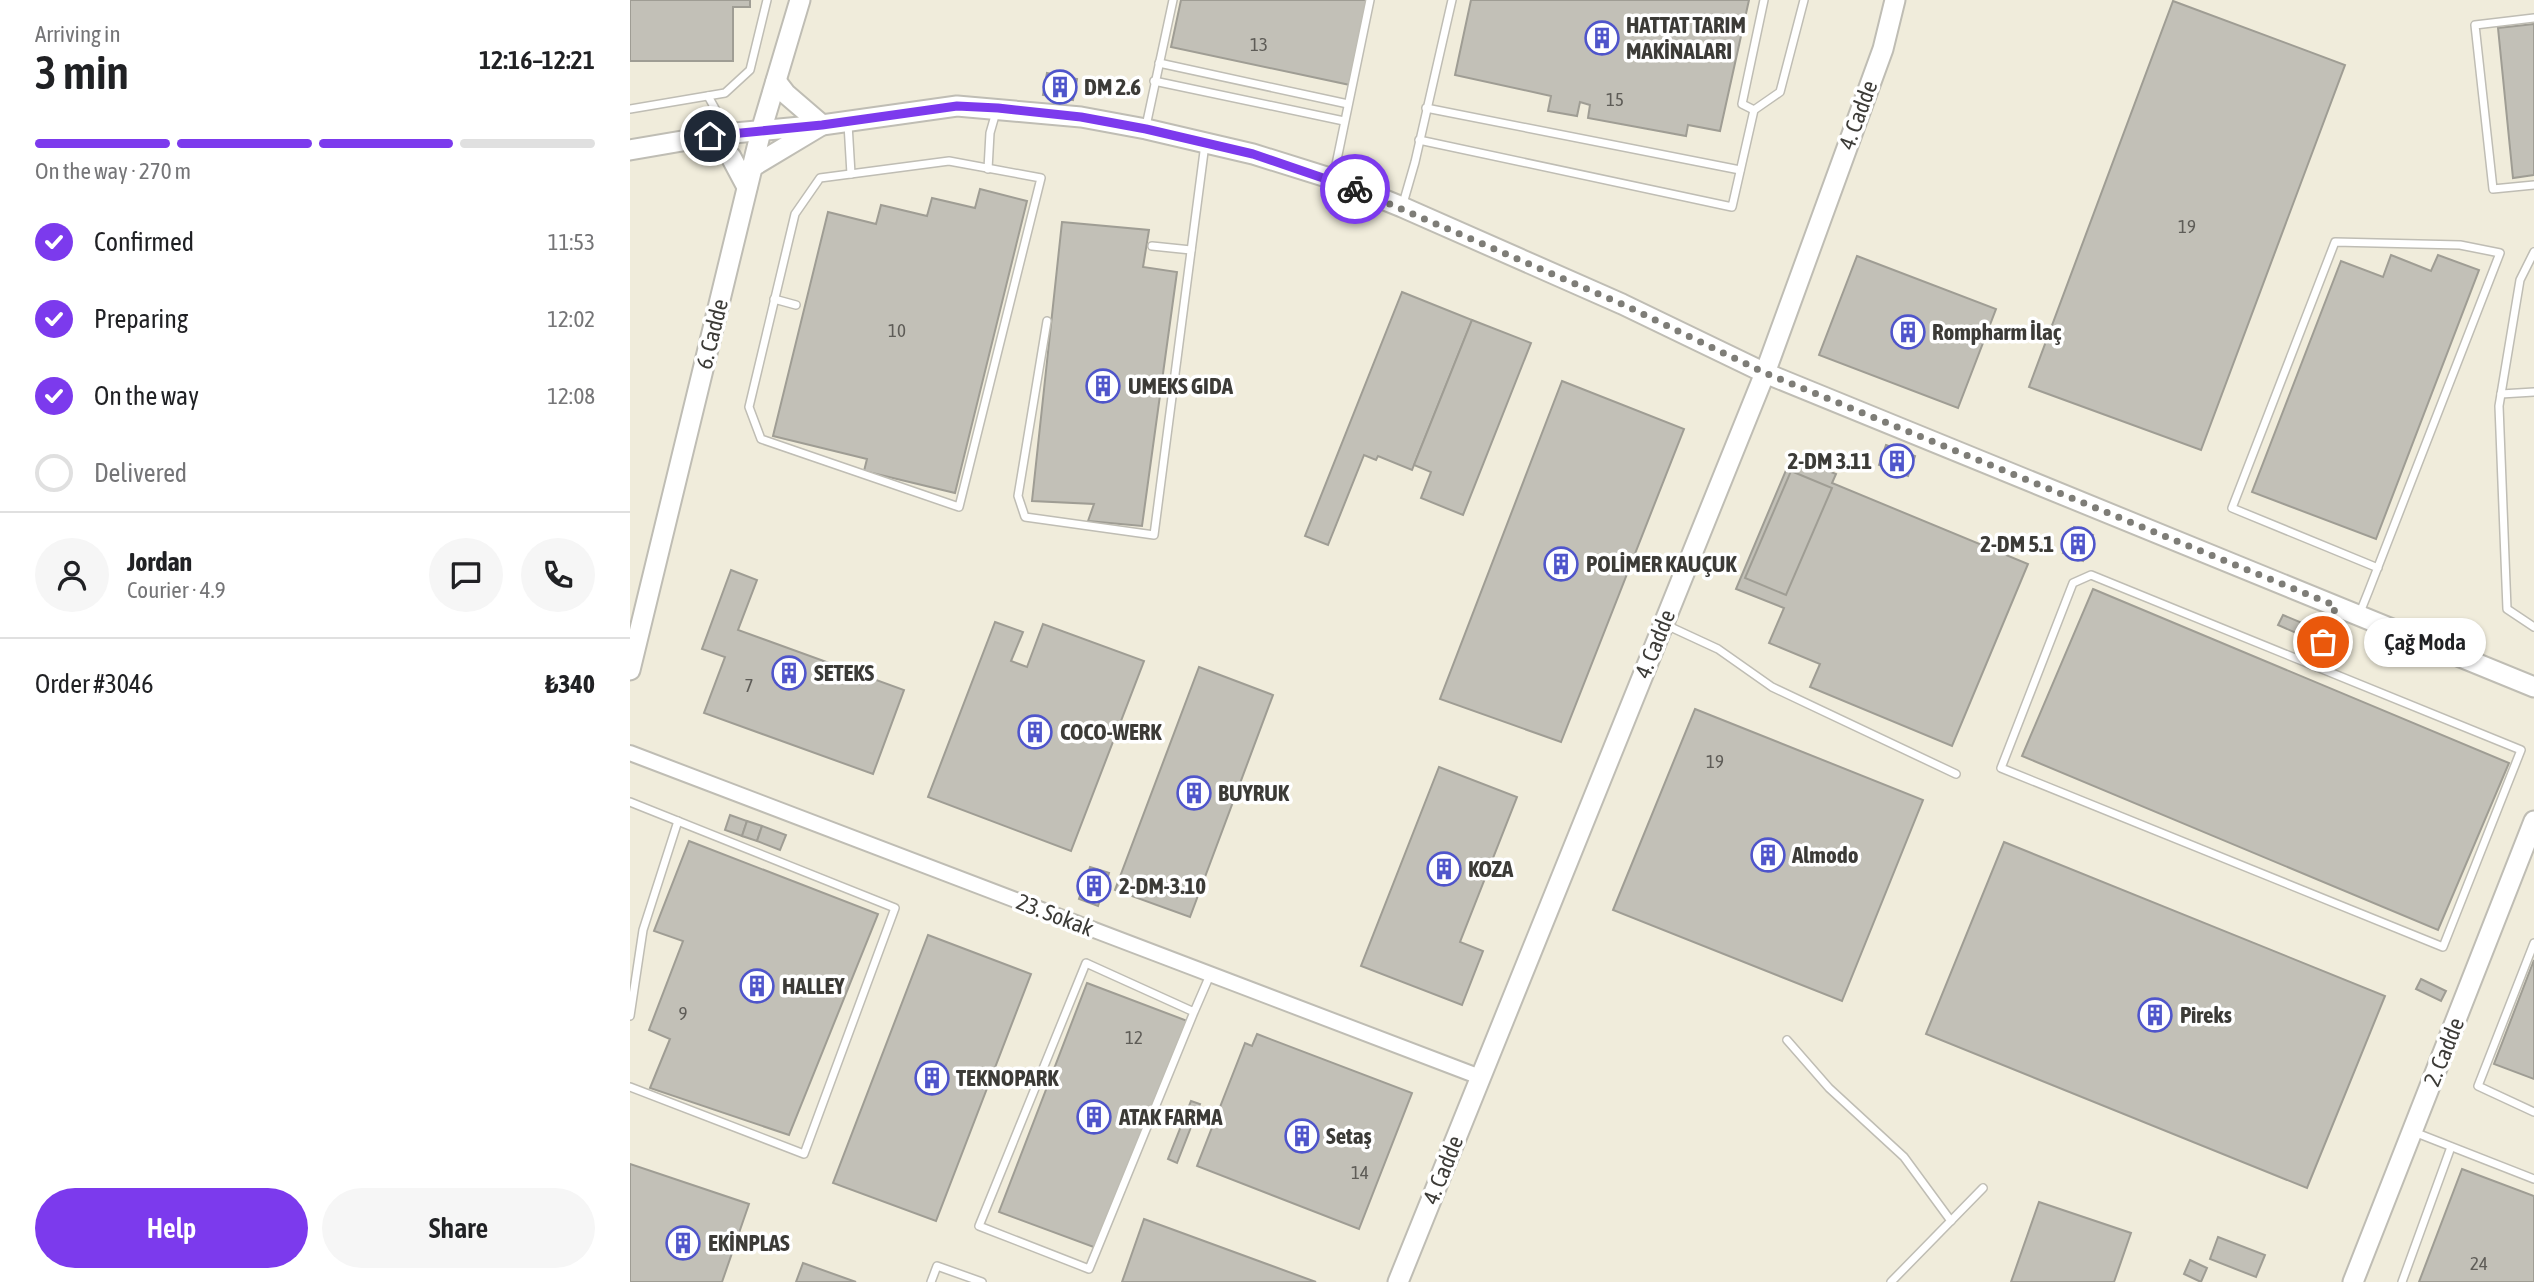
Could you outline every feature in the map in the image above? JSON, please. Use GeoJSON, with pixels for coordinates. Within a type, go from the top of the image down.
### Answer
{"type":"FeatureCollection","features":[{"type":"Feature","properties":{"kind":"street","name":"6. Cadde"},"geometry":{"type":"LineString","coordinates":[[630,670],[761,131],[800,0]]}},
{"type":"Feature","properties":{"kind":"street","name":"4. Cadde"},"geometry":{"type":"LineString","coordinates":[[1398,1282],[1765,373],[1882,49],[1895,0]]}},
{"type":"Feature","properties":{"kind":"street"},"geometry":{"type":"LineString","coordinates":[[776,81],[786,94],[822,125]]}},
{"type":"Feature","properties":{"kind":"street"},"geometry":{"type":"LineString","coordinates":[[630,150],[717,135],[822,125],[957,106],[1081,117],[1253,154],[1333,179],[1402,207],[1622,304],[1765,373],[2534,688]]}},
{"type":"Feature","properties":{"kind":"street"},"geometry":{"type":"LineString","coordinates":[[752,167],[822,125]]}},
{"type":"Feature","properties":{"kind":"street"},"geometry":{"type":"LineString","coordinates":[[717,135],[747,187]]}},
{"type":"Feature","properties":{"kind":"street","name":"23. Sokak"},"geometry":{"type":"LineString","coordinates":[[630,753],[1480,1077]]}},
{"type":"Feature","properties":{"kind":"street","name":"2. Cadde"},"geometry":{"type":"LineString","coordinates":[[2353,1282],[2534,821]]}},
{"type":"Feature","properties":{"kind":"lane"},"geometry":{"type":"LineString","coordinates":[[630,108],[725,93],[750,70],[767,0]]}},
{"type":"Feature","properties":{"kind":"lane"},"geometry":{"type":"LineString","coordinates":[[1146,129],[1173,0]]}},
{"type":"Feature","properties":{"kind":"lane"},"geometry":{"type":"LineString","coordinates":[[1333,179],[1370,0]]}},
{"type":"Feature","properties":{"kind":"lane"},"geometry":{"type":"LineString","coordinates":[[1402,207],[1452,0]]}},
{"type":"Feature","properties":{"kind":"lane"},"geometry":{"type":"LineString","coordinates":[[1754,110],[1742,104],[1764,0]]}},
{"type":"Feature","properties":{"kind":"lane"},"geometry":{"type":"LineString","coordinates":[[1419,140],[1732,207],[1754,110],[1780,92],[1804,0]]}},
{"type":"Feature","properties":{"kind":"lane"},"geometry":{"type":"LineString","coordinates":[[2534,18],[2475,24],[2493,189],[2534,185]]}},
{"type":"Feature","properties":{"kind":"lane"},"geometry":{"type":"LineString","coordinates":[[1158,63],[1348,104]]}},
{"type":"Feature","properties":{"kind":"lane"},"geometry":{"type":"LineString","coordinates":[[1154,81],[1344,121]]}},
{"type":"Feature","properties":{"kind":"lane"},"geometry":{"type":"LineString","coordinates":[[709,96],[718,114],[717,135]]}},
{"type":"Feature","properties":{"kind":"lane"},"geometry":{"type":"LineString","coordinates":[[988,169],[990,133],[998,108]]}},
{"type":"Feature","properties":{"kind":"lane"},"geometry":{"type":"LineString","coordinates":[[1426,108],[1740,170]]}},
{"type":"Feature","properties":{"kind":"lane"},"geometry":{"type":"LineString","coordinates":[[848,120],[851,174]]}},
{"type":"Feature","properties":{"kind":"lane"},"geometry":{"type":"LineString","coordinates":[[1047,321],[1018,496],[1025,517],[1154,535],[1205,143]]}},
{"type":"Feature","properties":{"kind":"lane"},"geometry":{"type":"LineString","coordinates":[[949,161],[988,169],[1041,178],[959,507],[761,439],[749,407],[794,214],[820,178],[949,161]]}},
{"type":"Feature","properties":{"kind":"lane"},"geometry":{"type":"LineString","coordinates":[[2359,615],[2378,568],[2500,253],[2460,245],[2335,242],[2325,267],[2232,508],[2378,568]]}},
{"type":"Feature","properties":{"kind":"lane"},"geometry":{"type":"LineString","coordinates":[[1152,246],[1191,250]]}},
{"type":"Feature","properties":{"kind":"lane"},"geometry":{"type":"LineString","coordinates":[[2534,252],[2521,280],[2499,406],[2507,609],[2534,627]]}},
{"type":"Feature","properties":{"kind":"lane"},"geometry":{"type":"LineString","coordinates":[[774,299],[796,305]]}},
{"type":"Feature","properties":{"kind":"lane"},"geometry":{"type":"LineString","coordinates":[[2501,394],[2534,392]]}},
{"type":"Feature","properties":{"kind":"lane"},"geometry":{"type":"LineString","coordinates":[[2091,575],[2313,665],[2521,750],[2443,947],[2001,768],[2073,583],[2091,575]]}},
{"type":"Feature","properties":{"kind":"lane"},"geometry":{"type":"LineString","coordinates":[[2313,665],[2336,606]]}},
{"type":"Feature","properties":{"kind":"lane"},"geometry":{"type":"LineString","coordinates":[[1664,624],[1718,649],[1772,687],[1956,774]]}},
{"type":"Feature","properties":{"kind":"lane"},"geometry":{"type":"LineString","coordinates":[[630,802],[895,908],[804,1154],[630,1087]]}},
{"type":"Feature","properties":{"kind":"lane"},"geometry":{"type":"LineString","coordinates":[[630,1016],[643,930],[678,821]]}},
{"type":"Feature","properties":{"kind":"lane"},"geometry":{"type":"LineString","coordinates":[[2534,943],[2478,1086],[2534,1112]]}},
{"type":"Feature","properties":{"kind":"lane"},"geometry":{"type":"LineString","coordinates":[[1194,1012],[1086,962],[979,1226],[1090,1269],[1210,974]]}},
{"type":"Feature","properties":{"kind":"lane"},"geometry":{"type":"LineString","coordinates":[[1787,1041],[1829,1088],[1904,1157],[1951,1221]]}},
{"type":"Feature","properties":{"kind":"lane"},"geometry":{"type":"LineString","coordinates":[[2412,1132],[2433,1138],[2534,1180]]}},
{"type":"Feature","properties":{"kind":"lane"},"geometry":{"type":"LineString","coordinates":[[2402,1282],[2451,1147]]}},
{"type":"Feature","properties":{"kind":"lane"},"geometry":{"type":"LineString","coordinates":[[1891,1282],[1983,1188]]}},
{"type":"Feature","properties":{"kind":"lane"},"geometry":{"type":"LineString","coordinates":[[931,1282],[937,1266],[982,1282]]}},
{"type":"Feature","properties":{"kind":"shaded area"},"geometry":{"type":"Polygon","coordinates":[[[630,0],[2534,0],[2534,1282],[630,1282],[630,0]]]}},
{"type":"Feature","properties":{"kind":"building"},"geometry":{"type":"Polygon","coordinates":[[[630,0],[750,0],[750,7],[733,7],[733,61],[630,61],[630,0]]]}},
{"type":"Feature","properties":{"kind":"building"},"geometry":{"type":"Polygon","coordinates":[[[1181,0],[1369,0],[1350,85],[1171,47],[1181,0]]]}},
{"type":"Feature","properties":{"kind":"building","name":"HATTAT TARIM MAKİNALARI"},"geometry":{"type":"Polygon","coordinates":[[[1471,0],[1749,0],[1720,131],[1688,125],[1686,136],[1588,118],[1590,105],[1580,102],[1577,116],[1548,111],[1551,96],[1455,75],[1471,0]]]}},
{"type":"Feature","properties":{"kind":"building"},"geometry":{"type":"Polygon","coordinates":[[[2173,1],[2345,65],[2201,450],[2029,387],[2173,1]]]}},
{"type":"Feature","properties":{"kind":"building"},"geometry":{"type":"Polygon","coordinates":[[[2534,24],[2534,175],[2513,178],[2498,28],[2534,24]]]}},
{"type":"Feature","properties":{"kind":"building","name":"DM 2.6"},"geometry":{"type":"Polygon","coordinates":[[[1047,73],[1077,79],[1073,100],[1043,95],[1047,73]]]}},
{"type":"Feature","properties":{"kind":"building"},"geometry":{"type":"Polygon","coordinates":[[[980,189],[1027,201],[955,493],[864,471],[867,459],[773,436],[828,212],[876,224],[881,205],[927,216],[932,198],[975,208],[980,189]]]}},
{"type":"Feature","properties":{"kind":"building","name":"UMEKS GIDA"},"geometry":{"type":"Polygon","coordinates":[[[1062,222],[1149,230],[1143,267],[1177,272],[1142,526],[1088,521],[1094,504],[1032,501],[1062,222]]]}},
{"type":"Feature","properties":{"kind":"building"},"geometry":{"type":"Polygon","coordinates":[[[2391,255],[2431,271],[2438,255],[2479,270],[2376,539],[2252,492],[2341,261],[2383,277],[2391,255]]]}},
{"type":"Feature","properties":{"kind":"building","name":"Rompharm İlaç"},"geometry":{"type":"Polygon","coordinates":[[[1857,256],[1996,309],[1958,408],[1819,355],[1857,256]]]}},
{"type":"Feature","properties":{"kind":"building"},"geometry":{"type":"Polygon","coordinates":[[[1402,292],[1472,320],[1412,470],[1378,456],[1376,460],[1364,455],[1328,545],[1305,536],[1402,292]]]}},
{"type":"Feature","properties":{"kind":"building"},"geometry":{"type":"Polygon","coordinates":[[[1472,320],[1531,343],[1463,515],[1421,498],[1431,472],[1414,465],[1472,320]]]}},
{"type":"Feature","properties":{"kind":"building","name":"POLİMER KAUÇUK"},"geometry":{"type":"Polygon","coordinates":[[[1562,381],[1684,429],[1561,742],[1440,699],[1562,381]]]}},
{"type":"Feature","properties":{"kind":"building","name":"2-DM 3.11"},"geometry":{"type":"Polygon","coordinates":[[[1886,445],[1915,456],[1908,476],[1879,465],[1886,445]]]}},
{"type":"Feature","properties":{"kind":"building"},"geometry":{"type":"Polygon","coordinates":[[[1792,456],[1836,474],[1832,483],[2028,564],[1952,746],[1810,687],[1820,664],[1769,643],[1784,608],[1736,589],[1792,456]]]}},
{"type":"Feature","properties":{"kind":"building"},"geometry":{"type":"Polygon","coordinates":[[[1791,471],[1832,488],[1786,595],[1745,578],[1791,471]]]}},
{"type":"Feature","properties":{"kind":"building","name":"2-DM 5.1"},"geometry":{"type":"Polygon","coordinates":[[[2074,527],[2093,535],[2083,561],[2063,553],[2074,527]]]}},
{"type":"Feature","properties":{"kind":"building","name":"SETEKS"},"geometry":{"type":"Polygon","coordinates":[[[731,570],[757,580],[738,630],[904,690],[873,774],[704,713],[725,657],[702,649],[731,570]]]}},
{"type":"Feature","properties":{"kind":"building"},"geometry":{"type":"Polygon","coordinates":[[[2093,589],[2509,763],[2438,930],[2022,756],[2093,589]]]}},
{"type":"Feature","properties":{"kind":"building"},"geometry":{"type":"Polygon","coordinates":[[[2283,615],[2307,625],[2303,636],[2278,625],[2283,615]]]}},
{"type":"Feature","properties":{"kind":"building","name":"COCO-WERK"},"geometry":{"type":"Polygon","coordinates":[[[995,622],[1023,632],[1011,661],[1027,667],[1043,624],[1144,661],[1071,851],[928,797],[995,622]]]}},
{"type":"Feature","properties":{"kind":"building","name":"BUYRUK"},"geometry":{"type":"Polygon","coordinates":[[[1199,667],[1273,695],[1190,917],[1115,890],[1199,667]]]}},
{"type":"Feature","properties":{"kind":"building","name":"Almodo"},"geometry":{"type":"Polygon","coordinates":[[[1695,709],[1923,800],[1842,1001],[1613,910],[1695,709]]]}},
{"type":"Feature","properties":{"kind":"building","name":"KOZA"},"geometry":{"type":"Polygon","coordinates":[[[1439,767],[1517,797],[1460,942],[1483,951],[1462,1005],[1361,966],[1439,767]]]}},
{"type":"Feature","properties":{"kind":"building"},"geometry":{"type":"Polygon","coordinates":[[[730,815],[747,821],[742,836],[725,830],[730,815]]]}},
{"type":"Feature","properties":{"kind":"building"},"geometry":{"type":"Polygon","coordinates":[[[747,821],[762,826],[757,841],[742,836],[747,821]]]}},
{"type":"Feature","properties":{"kind":"building"},"geometry":{"type":"Polygon","coordinates":[[[762,826],[786,835],[780,850],[757,841],[762,826]]]}},
{"type":"Feature","properties":{"kind":"building","name":"HALLEY"},"geometry":{"type":"Polygon","coordinates":[[[689,841],[878,914],[789,1135],[650,1088],[670,1039],[649,1030],[683,941],[654,931],[689,841]]]}},
{"type":"Feature","properties":{"kind":"building","name":"Pireks"},"geometry":{"type":"Polygon","coordinates":[[[2004,842],[2385,996],[2307,1188],[1926,1034],[2004,842]]]}},
{"type":"Feature","properties":{"kind":"building","name":"2-DM-3.10"},"geometry":{"type":"Polygon","coordinates":[[[1090,867],[1109,873],[1098,906],[1079,899],[1090,867]]]}},
{"type":"Feature","properties":{"kind":"building","name":"TEKNOPARK"},"geometry":{"type":"Polygon","coordinates":[[[928,935],[1031,974],[936,1221],[833,1183],[928,935]]]}},
{"type":"Feature","properties":{"kind":"building"},"geometry":{"type":"Polygon","coordinates":[[[2534,960],[2534,1079],[2494,1064],[2534,960]]]}},
{"type":"Feature","properties":{"kind":"building"},"geometry":{"type":"Polygon","coordinates":[[[2421,979],[2446,991],[2441,1001],[2416,989],[2421,979]]]}},
{"type":"Feature","properties":{"kind":"building","name":"ATAK FARMA"},"geometry":{"type":"Polygon","coordinates":[[[1087,983],[1190,1022],[1099,1249],[999,1212],[1087,983]]]}},
{"type":"Feature","properties":{"kind":"building","name":"Setaş"},"geometry":{"type":"Polygon","coordinates":[[[1257,1034],[1412,1093],[1359,1229],[1197,1166],[1245,1043],[1252,1046],[1257,1034]]]}},
{"type":"Feature","properties":{"kind":"building"},"geometry":{"type":"Polygon","coordinates":[[[1191,1101],[1200,1104],[1177,1163],[1168,1159],[1191,1101]]]}},
{"type":"Feature","properties":{"kind":"building","name":"EKİNPLAS"},"geometry":{"type":"Polygon","coordinates":[[[630,1164],[749,1204],[722,1282],[630,1282],[630,1164]]]}},
{"type":"Feature","properties":{"kind":"building"},"geometry":{"type":"Polygon","coordinates":[[[2462,1169],[2534,1196],[2534,1282],[2419,1282],[2462,1169]]]}},
{"type":"Feature","properties":{"kind":"building"},"geometry":{"type":"Polygon","coordinates":[[[2039,1202],[2131,1233],[2114,1282],[2011,1282],[2039,1202]]]}},
{"type":"Feature","properties":{"kind":"building"},"geometry":{"type":"Polygon","coordinates":[[[1144,1219],[1316,1282],[1122,1282],[1144,1219]]]}},
{"type":"Feature","properties":{"kind":"building"},"geometry":{"type":"Polygon","coordinates":[[[2218,1237],[2265,1255],[2256,1277],[2210,1259],[2218,1237]]]}},
{"type":"Feature","properties":{"kind":"building"},"geometry":{"type":"Polygon","coordinates":[[[2190,1260],[2207,1268],[2201,1282],[2184,1274],[2190,1260]]]}},
{"type":"Feature","properties":{"kind":"building"},"geometry":{"type":"Polygon","coordinates":[[[803,1263],[856,1282],[796,1282],[803,1263]]]}},
{"type":"Feature","properties":{"kind":"way so far"},"geometry":{"type":"LineString","coordinates":[[1355,189],[1622,304],[1765,373],[1778,376],[1935,443],[2336,606],[2323,642]]}},
{"type":"Feature","properties":{"kind":"place","name":"HATTAT TARIM MAKİNALARI"},"geometry":{"type":"Point","coordinates":[1602,38]}},
{"type":"Feature","properties":{"kind":"place","name":"DM 2.6"},"geometry":{"type":"Point","coordinates":[1060,87]}},
{"type":"Feature","properties":{"kind":"place","name":"Rompharm İlaç"},"geometry":{"type":"Point","coordinates":[1908,332]}},
{"type":"Feature","properties":{"kind":"place","name":"UMEKS GIDA"},"geometry":{"type":"Point","coordinates":[1103,386]}},
{"type":"Feature","properties":{"kind":"place","name":"2-DM 3.11"},"geometry":{"type":"Point","coordinates":[1897,461]}},
{"type":"Feature","properties":{"kind":"place","name":"2-DM 5.1"},"geometry":{"type":"Point","coordinates":[2078,544]}},
{"type":"Feature","properties":{"kind":"place","name":"POLİMER KAUÇUK"},"geometry":{"type":"Point","coordinates":[1561,564]}},
{"type":"Feature","properties":{"kind":"place","name":"Çağ Moda"},"geometry":{"type":"Point","coordinates":[2323,642]}},
{"type":"Feature","properties":{"kind":"place","name":"SETEKS"},"geometry":{"type":"Point","coordinates":[789,673]}},
{"type":"Feature","properties":{"kind":"place","name":"COCO-WERK"},"geometry":{"type":"Point","coordinates":[1035,732]}},
{"type":"Feature","properties":{"kind":"place","name":"BUYRUK"},"geometry":{"type":"Point","coordinates":[1194,793]}},
{"type":"Feature","properties":{"kind":"place","name":"Almodo"},"geometry":{"type":"Point","coordinates":[1768,855]}},
{"type":"Feature","properties":{"kind":"place","name":"KOZA"},"geometry":{"type":"Point","coordinates":[1444,869]}},
{"type":"Feature","properties":{"kind":"place","name":"2-DM-3.10"},"geometry":{"type":"Point","coordinates":[1094,886]}},
{"type":"Feature","properties":{"kind":"place","name":"HALLEY"},"geometry":{"type":"Point","coordinates":[757,986]}},
{"type":"Feature","properties":{"kind":"place","name":"Pireks"},"geometry":{"type":"Point","coordinates":[2155,1015]}},
{"type":"Feature","properties":{"kind":"place","name":"TEKNOPARK"},"geometry":{"type":"Point","coordinates":[932,1078]}},
{"type":"Feature","properties":{"kind":"place","name":"ATAK FARMA"},"geometry":{"type":"Point","coordinates":[1094,1117]}},
{"type":"Feature","properties":{"kind":"place","name":"Setaş"},"geometry":{"type":"Point","coordinates":[1302,1136]}},
{"type":"Feature","properties":{"kind":"place","name":"EKİNPLAS"},"geometry":{"type":"Point","coordinates":[683,1243]}},
{"type":"Feature","properties":{"kind":"route"},"geometry":{"type":"LineString","coordinates":[[710,136],[822,125],[957,106],[998,108],[1081,117],[1146,129],[1253,154],[1333,179],[1355,189]]}}]}
